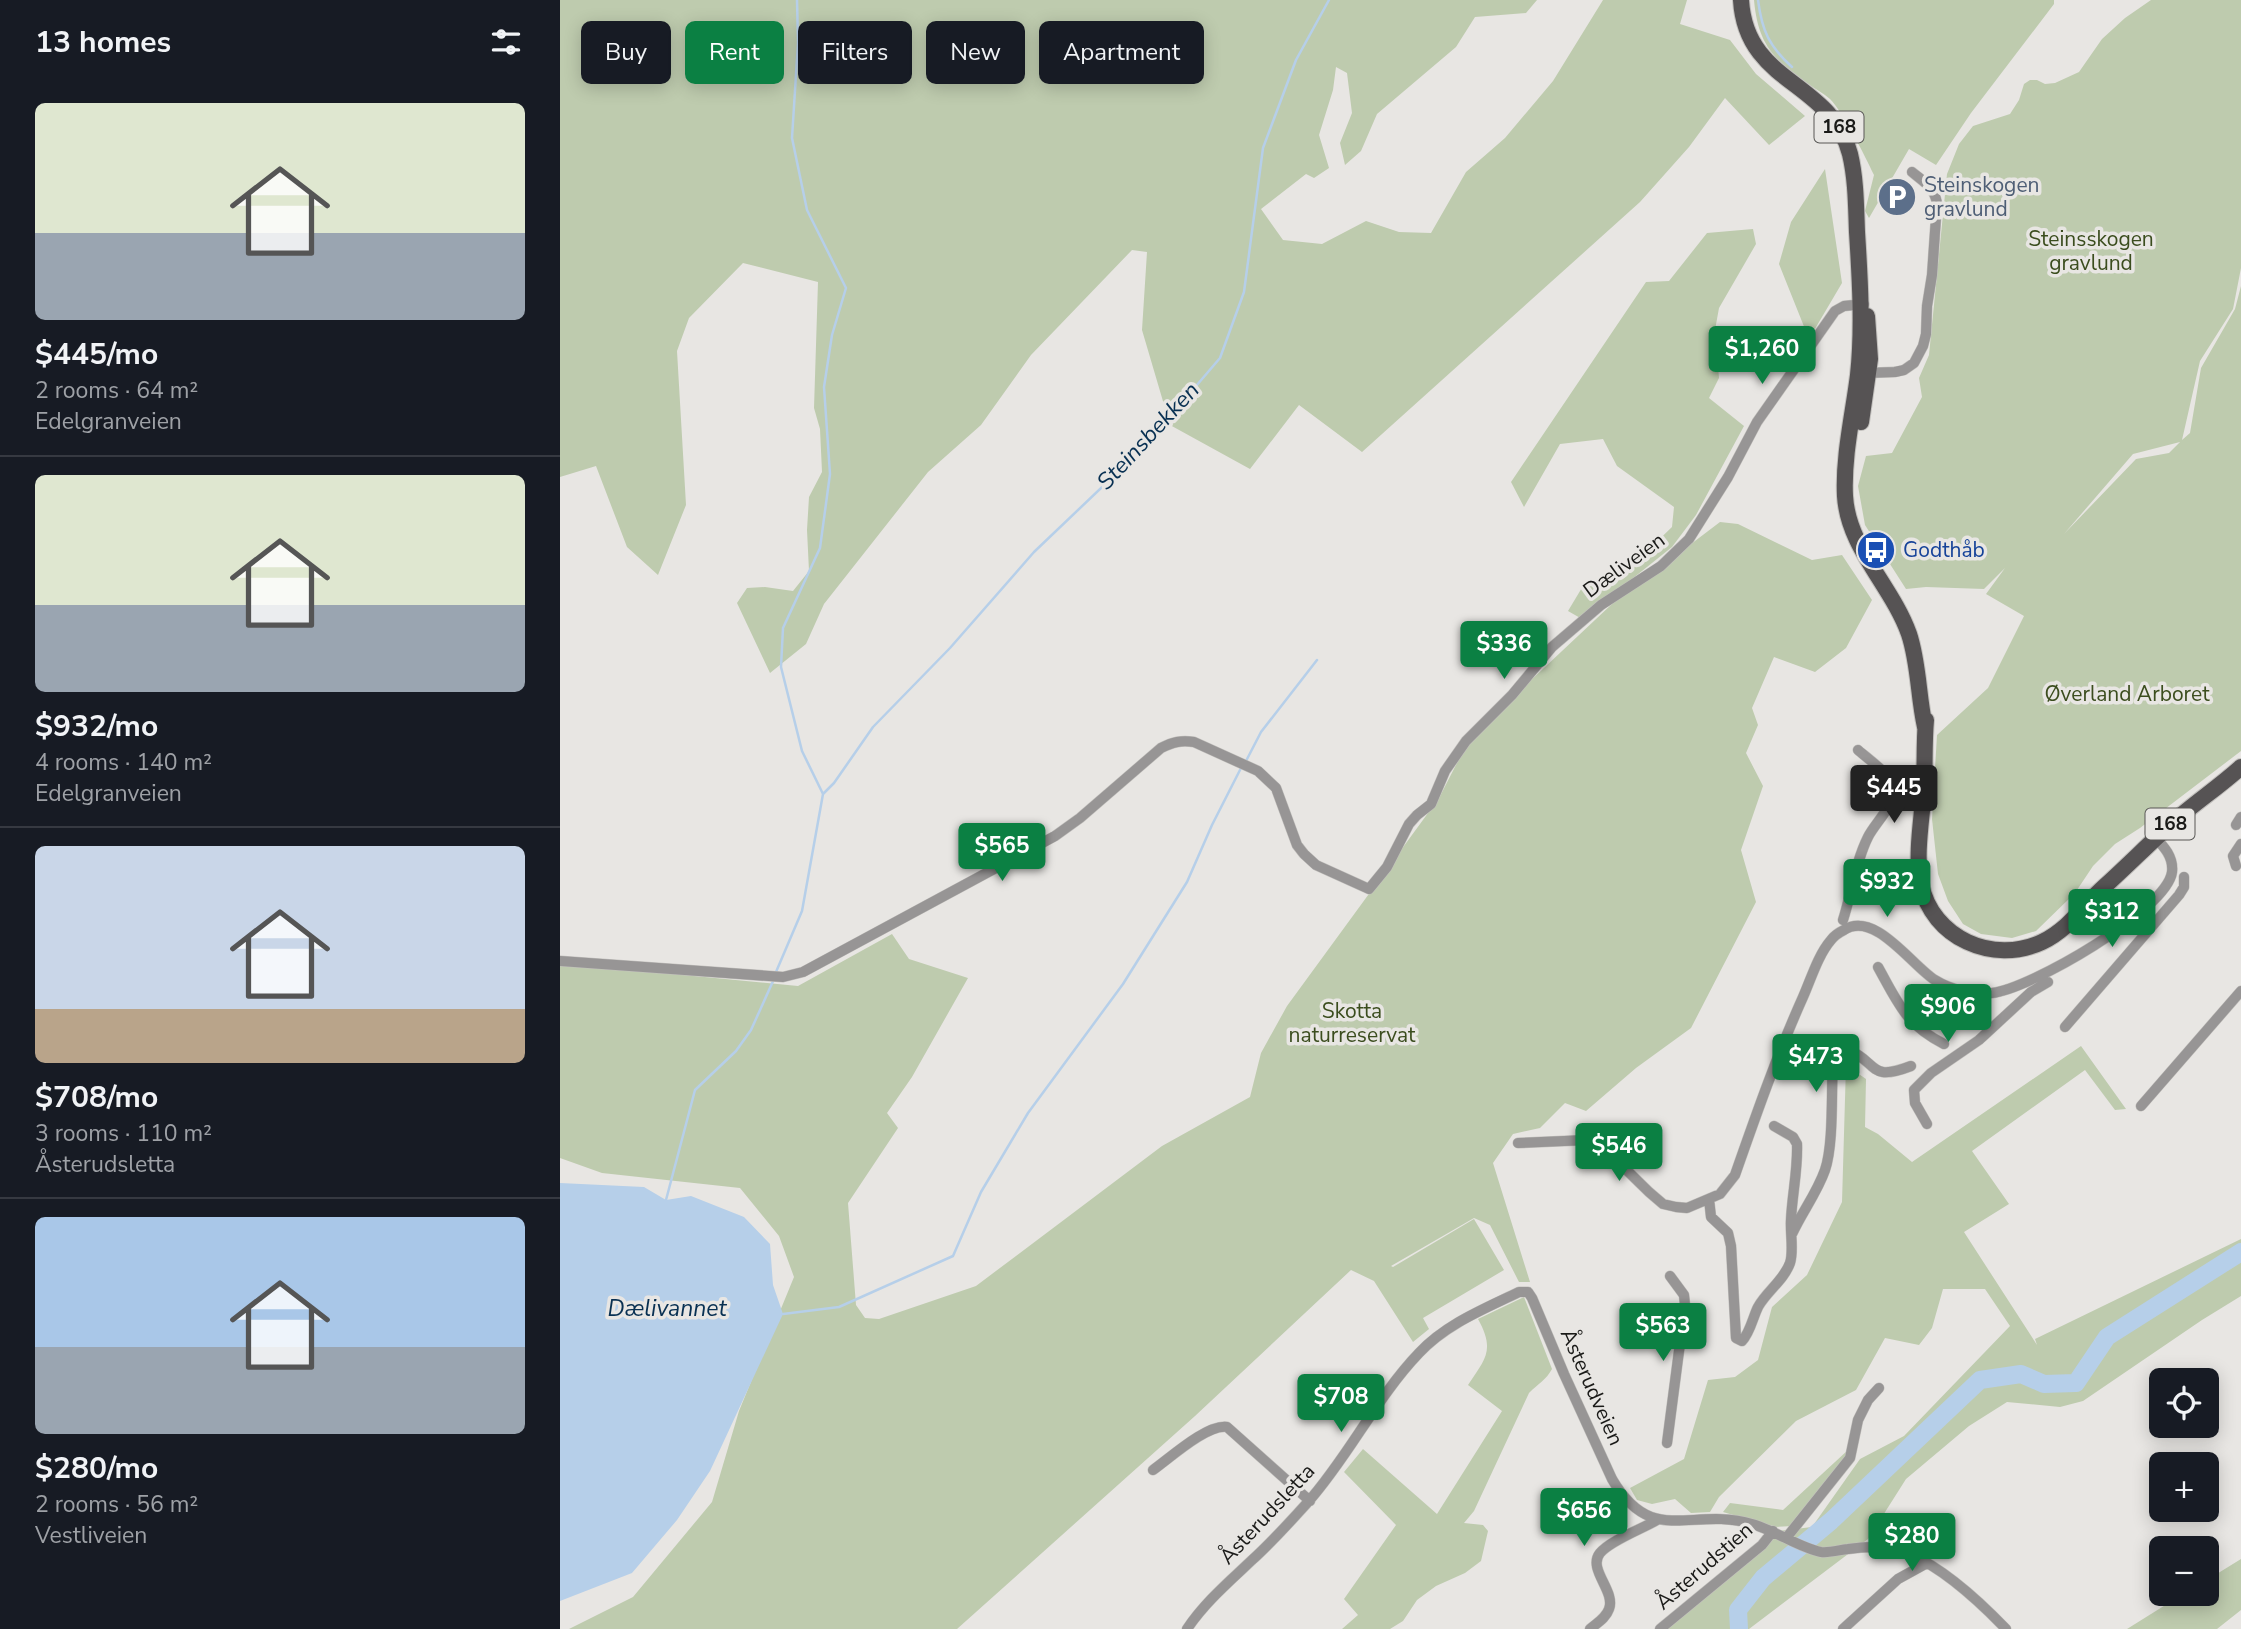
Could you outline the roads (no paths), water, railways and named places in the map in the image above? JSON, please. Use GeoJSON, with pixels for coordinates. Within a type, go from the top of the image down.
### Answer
{"type":"FeatureCollection","features":[{"type":"Feature","properties":{"kind":"main road","name":"168"},"geometry":{"type":"LineString","coordinates":[[1741,0],[1744,26],[1758,53],[1825,109],[1846,142],[1854,173],[1864,373],[1847,452],[1845,497],[1853,530],[1866,553],[1881,569],[1901,599],[1917,632],[1925,670],[1927,706],[1921,882],[1934,915],[1955,936],[1986,949],[2012,951],[2033,946],[2069,924],[2104,887],[2119,865],[2206,785],[2241,764]]}},
{"type":"Feature","properties":{"kind":"street"},"geometry":{"type":"LineString","coordinates":[[1864,373],[1904,370],[1914,363],[1926,334],[1937,203],[1930,185],[1912,173]]}},
{"type":"Feature","properties":{"kind":"street","name":"Dæliveien"},"geometry":{"type":"LineString","coordinates":[[560,961],[793,976],[1055,836],[1080,818],[1161,748],[1185,740],[1258,771],[1276,788],[1297,845],[1304,854],[1317,865],[1369,889],[1387,867],[1409,824],[1432,804],[1446,771],[1466,741],[1512,695],[1568,632],[1601,605],[1661,566],[1679,550],[1700,523],[1728,477],[1756,422],[1835,311],[1861,300]]}},
{"type":"Feature","properties":{"kind":"street"},"geometry":{"type":"LineString","coordinates":[[1843,920],[1856,866],[1868,836],[1891,801],[1894,789],[1891,780],[1858,750]]}},
{"type":"Feature","properties":{"kind":"street"},"geometry":{"type":"LineString","coordinates":[[1518,1143],[1587,1140],[1601,1144],[1663,1204],[1687,1208],[1720,1194],[1730,1185],[1735,1175],[1786,1037],[1816,967],[1831,940],[1838,934],[1854,926],[1875,930],[1934,979],[1951,988],[1993,993],[2045,974],[2092,948],[2160,895],[2170,880],[2172,866],[2167,851],[2153,835]]}},
{"type":"Feature","properties":{"kind":"street"},"geometry":{"type":"LineString","coordinates":[[2236,866],[2233,856],[2241,844]]}},
{"type":"Feature","properties":{"kind":"street"},"geometry":{"type":"LineString","coordinates":[[2065,1027],[2179,895],[2184,887],[2183,877]]}},
{"type":"Feature","properties":{"kind":"street"},"geometry":{"type":"LineString","coordinates":[[1878,967],[1903,1013],[1930,1037],[1944,1044]]}},
{"type":"Feature","properties":{"kind":"street"},"geometry":{"type":"LineString","coordinates":[[1927,1124],[1915,1102],[1914,1090],[1931,1073],[1979,1040],[2031,992],[2048,982]]}},
{"type":"Feature","properties":{"kind":"street"},"geometry":{"type":"LineString","coordinates":[[2141,1106],[2241,992]]}},
{"type":"Feature","properties":{"kind":"street"},"geometry":{"type":"LineString","coordinates":[[1790,1238],[1802,1212],[1815,1193],[1827,1162],[1835,1054],[1840,1050],[1853,1052],[1877,1072],[1883,1073],[1893,1073],[1911,1066]]}},
{"type":"Feature","properties":{"kind":"street"},"geometry":{"type":"LineString","coordinates":[[1709,1199],[1712,1217],[1728,1233],[1736,1338],[1742,1341],[1746,1338],[1763,1299],[1790,1264],[1797,1144],[1793,1137],[1774,1126]]}},
{"type":"Feature","properties":{"kind":"street"},"geometry":{"type":"LineString","coordinates":[[1667,1443],[1685,1305],[1684,1295],[1670,1276]]}},
{"type":"Feature","properties":{"kind":"street","name":"Åsterudsletta"},"geometry":{"type":"LineString","coordinates":[[1187,1629],[1200,1609],[1257,1556],[1310,1500],[1342,1461],[1390,1388],[1420,1352],[1466,1317],[1518,1293],[1528,1292]]}},
{"type":"Feature","properties":{"kind":"street","name":"Åsterudveien"},"geometry":{"type":"LineString","coordinates":[[1528,1292],[1616,1486],[1640,1513],[1657,1520]]}},
{"type":"Feature","properties":{"kind":"street"},"geometry":{"type":"LineString","coordinates":[[1787,1537],[1850,1458],[1858,1420],[1879,1388]]}},
{"type":"Feature","properties":{"kind":"street"},"geometry":{"type":"LineString","coordinates":[[1153,1471],[1203,1434],[1220,1426],[1227,1427],[1310,1500]]}},
{"type":"Feature","properties":{"kind":"street"},"geometry":{"type":"LineString","coordinates":[[1590,1629],[1611,1607],[1608,1590],[1597,1566],[1598,1556],[1606,1547],[1657,1520],[1719,1518],[1755,1524],[1813,1550],[1827,1552],[1883,1547],[1910,1553],[1986,1609],[2006,1629]]}},
{"type":"Feature","properties":{"kind":"street","name":"Åsterudstien"},"geometry":{"type":"LineString","coordinates":[[1660,1629],[1762,1545],[1773,1531]]}},
{"type":"Feature","properties":{"kind":"street"},"geometry":{"type":"LineString","coordinates":[[1843,1629],[1898,1578],[1927,1563]]}},
{"type":"Feature","properties":{"kind":"water","name":"Dælivannet"},"geometry":{"type":"Polygon","coordinates":[[[560,1183],[644,1187],[666,1200],[691,1196],[744,1217],[770,1244],[773,1285],[783,1314],[710,1471],[677,1520],[632,1573],[560,1601],[560,1183]]]}},
{"type":"Feature","properties":{"kind":"waterway"},"geometry":{"type":"LineString","coordinates":[[797,0],[798,43],[792,138],[807,210],[846,288],[832,335],[824,387],[830,474],[820,548],[783,628],[781,667],[802,751],[823,794]]}},
{"type":"Feature","properties":{"kind":"waterway","name":"Steinsbekken"},"geometry":{"type":"LineString","coordinates":[[823,794],[834,783],[873,727],[950,648],[1034,552],[1143,448],[1220,358],[1244,292],[1263,148],[1296,60],[1329,0]]}},
{"type":"Feature","properties":{"kind":"waterway"},"geometry":{"type":"LineString","coordinates":[[1758,0],[1768,37],[1792,67]]}},
{"type":"Feature","properties":{"kind":"waterway"},"geometry":{"type":"LineString","coordinates":[[1245,763],[1261,732],[1317,660]]}},
{"type":"Feature","properties":{"kind":"waterway"},"geometry":{"type":"LineString","coordinates":[[783,1314],[839,1307],[953,1256],[981,1192],[1028,1113],[1123,984],[1187,882],[1241,768]]}},
{"type":"Feature","properties":{"kind":"waterway"},"geometry":{"type":"LineString","coordinates":[[776,972],[802,911],[823,794]]}},
{"type":"Feature","properties":{"kind":"waterway"},"geometry":{"type":"LineString","coordinates":[[666,1200],[695,1090],[736,1051],[751,1030],[774,979]]}},
{"type":"Feature","properties":{"kind":"waterway"},"geometry":{"type":"LineString","coordinates":[[1739,1629],[1738,1610],[1763,1578],[1831,1521],[1980,1380],[2021,1374],[2044,1384],[2076,1383],[2107,1337],[2241,1252]]}},
{"type":"Feature","properties":{"kind":"place","name":"Steinskogen gravlund"},"geometry":{"type":"Point","coordinates":[1897,197]}},
{"type":"Feature","properties":{"kind":"place","name":"Godthåb"},"geometry":{"type":"Point","coordinates":[1876,550]}},
{"type":"Feature","properties":{"kind":"park label","name":"Steinsskogen gravlund"},"geometry":{"type":"Point","coordinates":[2091,251]}},
{"type":"Feature","properties":{"kind":"park label","name":"Øverland Arboret"},"geometry":{"type":"Point","coordinates":[2127,694]}},
{"type":"Feature","properties":{"kind":"park label","name":"Skotta naturreservat"},"geometry":{"type":"Point","coordinates":[1352,1023]}}]}
